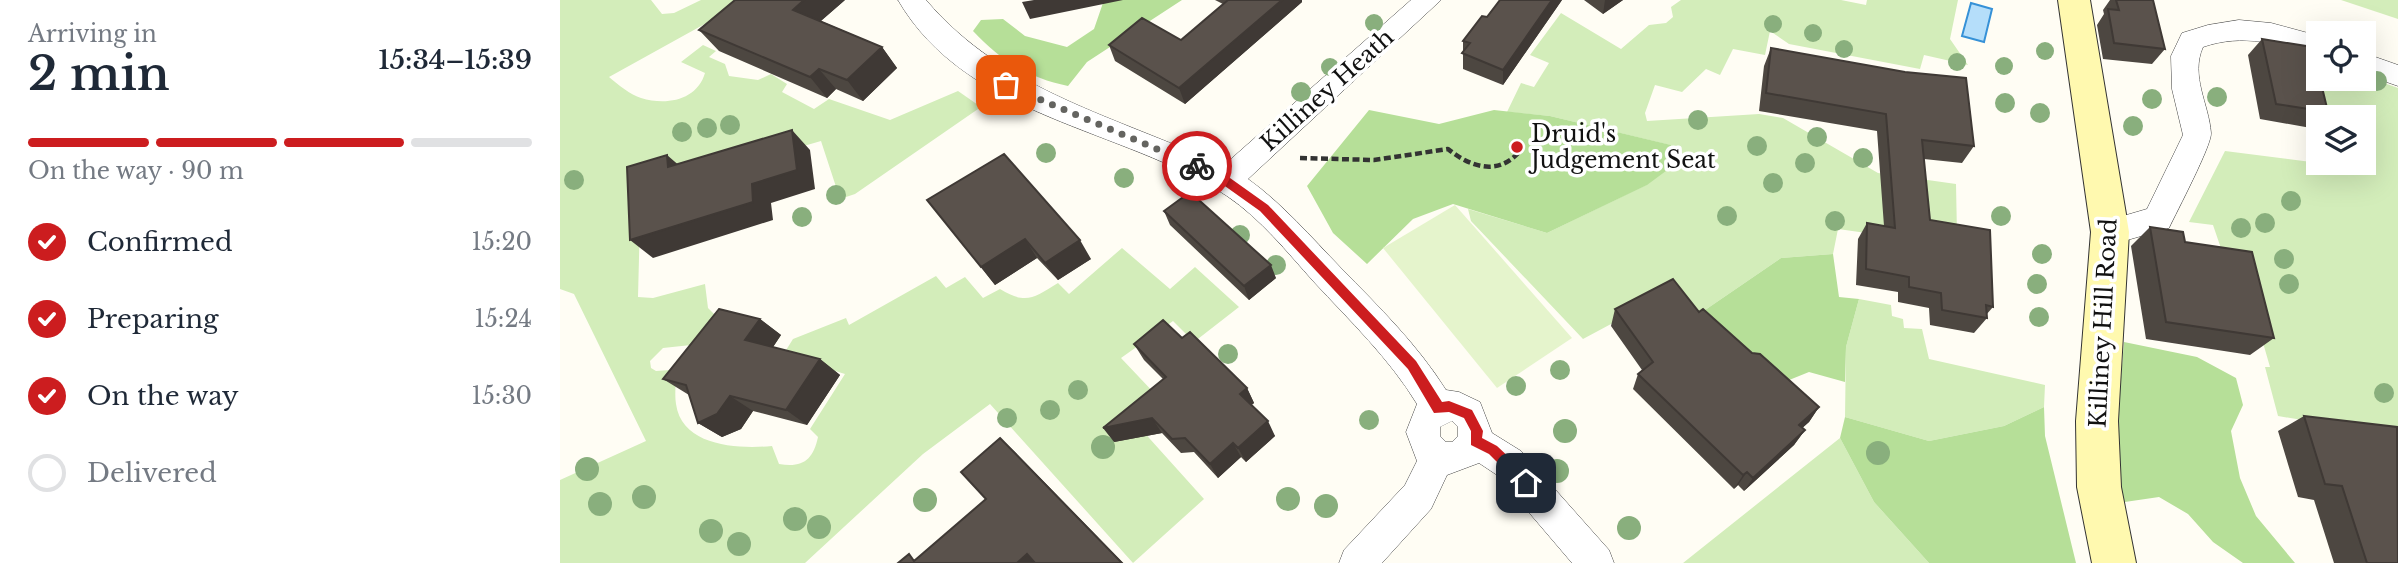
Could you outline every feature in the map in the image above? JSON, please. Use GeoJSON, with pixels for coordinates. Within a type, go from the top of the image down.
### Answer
{"type":"FeatureCollection","features":[{"type":"Feature","properties":{"kind":"main road","name":"Killiney Hill Road"},"geometry":{"type":"LineString","coordinates":[[2074,0],[2110,232],[2097,421],[2099,488],[2114,563]]}},
{"type":"Feature","properties":{"kind":"street"},"geometry":{"type":"LineString","coordinates":[[911,0],[926,22],[964,58],[1006,85],[1177,156],[1226,181],[1264,208],[1412,365],[1439,409]]}},
{"type":"Feature","properties":{"kind":"street","name":"Killiney Heath"},"geometry":{"type":"LineString","coordinates":[[1226,181],[1428,0]]}},
{"type":"Feature","properties":{"kind":"street"},"geometry":{"type":"LineString","coordinates":[[2110,232],[2158,219],[2183,169],[2197,135],[2186,89],[2185,56],[2192,40],[2214,31],[2262,29],[2306,42]]}},
{"type":"Feature","properties":{"kind":"street"},"geometry":{"type":"LineString","coordinates":[[2376,68],[2398,76]]}},
{"type":"Feature","properties":{"kind":"street"},"geometry":{"type":"LineString","coordinates":[[1449,407],[1468,414],[1477,431],[1475,441],[1456,457],[1438,456],[1429,450],[1422,432],[1430,414],[1439,409],[1449,407]]}},
{"type":"Feature","properties":{"kind":"street"},"geometry":{"type":"LineString","coordinates":[[1475,441],[1508,463],[1596,563]]}},
{"type":"Feature","properties":{"kind":"street"},"geometry":{"type":"LineString","coordinates":[[1357,563],[1418,497],[1438,456]]}},
{"type":"Feature","properties":{"kind":"path"},"geometry":{"type":"LineString","coordinates":[[1298,157],[1378,162],[1406,160],[1448,149],[1464,162],[1494,165],[1513,159],[1519,152]]}},
{"type":"Feature","properties":{"kind":"green space"},"geometry":{"type":"Polygon","coordinates":[[[560,0],[651,0],[662,14],[674,13],[701,0],[748,0],[609,77],[641,98],[671,101],[688,95],[701,82],[705,73],[681,62],[703,45],[716,51],[709,57],[725,64],[729,76],[758,80],[771,74],[787,84],[782,92],[814,109],[829,99],[890,120],[958,91],[981,107],[855,194],[840,199],[821,141],[713,172],[641,179],[638,297],[653,298],[705,284],[708,308],[725,325],[710,343],[663,348],[650,361],[651,368],[656,371],[670,370],[676,365],[676,404],[680,418],[689,429],[714,442],[744,447],[772,446],[779,464],[795,465],[806,461],[818,437],[810,429],[845,374],[783,355],[793,339],[846,318],[849,325],[936,276],[946,288],[965,277],[983,298],[1000,289],[1017,297],[1030,298],[1058,283],[1069,294],[1122,248],[1170,289],[1195,267],[1239,307],[1194,342],[1173,321],[1121,358],[1157,396],[1132,419],[1204,499],[1133,563],[990,404],[923,454],[805,563],[560,563],[560,480],[646,441],[574,294],[560,289],[560,0]]]}},
{"type":"Feature","properties":{"kind":"green space"},"geometry":{"type":"Polygon","coordinates":[[[1104,0],[1182,0],[1087,62],[1068,86],[1027,73],[1004,59],[973,31],[981,20],[1003,19],[1025,36],[1067,47],[1094,29],[1104,0]]]}},
{"type":"Feature","properties":{"kind":"green space"},"geometry":{"type":"Polygon","coordinates":[[[1681,0],[1841,0],[1866,5],[1867,0],[1958,0],[1950,39],[1968,65],[1924,55],[1920,69],[1789,44],[1770,31],[1765,55],[1733,49],[1720,75],[1706,69],[1682,92],[1655,85],[1645,113],[1647,121],[1759,114],[1783,118],[1878,173],[1956,184],[1957,235],[1902,238],[1838,229],[1833,254],[1781,258],[1689,321],[1667,294],[1583,339],[1471,221],[1468,209],[1547,233],[1646,185],[1670,145],[1550,116],[1507,112],[1521,83],[1534,87],[1549,63],[1530,55],[1561,13],[1621,49],[1649,25],[1666,23],[1673,17],[1671,7],[1681,0]]]}},
{"type":"Feature","properties":{"kind":"green space"},"geometry":{"type":"Polygon","coordinates":[[[2341,0],[2398,0],[2398,19],[2341,0]]]}},
{"type":"Feature","properties":{"kind":"green space"},"geometry":{"type":"Polygon","coordinates":[[[2376,80],[2398,88],[2398,436],[2278,416],[2265,367],[2270,367],[2244,277],[2226,263],[2213,225],[2189,222],[2225,151],[2306,161],[2306,175],[2376,175],[2376,105],[2324,105],[2321,91],[2376,91],[2376,80]]]}},
{"type":"Feature","properties":{"kind":"green space"},"geometry":{"type":"Polygon","coordinates":[[[1369,110],[1439,124],[1494,110],[1550,116],[1671,145],[1670,168],[1647,185],[1547,233],[1453,204],[1413,219],[1367,264],[1333,233],[1307,186],[1369,110]]]}},
{"type":"Feature","properties":{"kind":"green space"},"geometry":{"type":"Polygon","coordinates":[[[1455,205],[1572,338],[1497,388],[1383,248],[1455,205]]]}},
{"type":"Feature","properties":{"kind":"green space"},"geometry":{"type":"Polygon","coordinates":[[[1833,254],[1839,297],[1859,299],[1846,347],[1845,382],[1809,372],[1777,385],[1689,321],[1781,258],[1833,254]]]}},
{"type":"Feature","properties":{"kind":"green space"},"geometry":{"type":"Polygon","coordinates":[[[1859,299],[1891,305],[1892,316],[1903,319],[1904,328],[1922,329],[1929,359],[2045,385],[2044,407],[2004,426],[1929,441],[1845,417],[1846,347],[1859,299]]]}},
{"type":"Feature","properties":{"kind":"green space"},"geometry":{"type":"Polygon","coordinates":[[[2124,342],[2197,357],[2236,378],[2243,405],[2231,431],[2240,478],[2256,516],[2295,563],[2243,563],[2213,542],[2188,514],[2159,497],[2118,503],[2114,461],[2124,342]]]}},
{"type":"Feature","properties":{"kind":"green space"},"geometry":{"type":"Polygon","coordinates":[[[2044,407],[2045,436],[2076,563],[1929,563],[1874,502],[1840,438],[1845,417],[1929,441],[2004,426],[2044,407]]]}},
{"type":"Feature","properties":{"kind":"green space"},"geometry":{"type":"Polygon","coordinates":[[[1840,438],[1874,502],[1929,563],[1683,563],[1840,438]]]}},
{"type":"Feature","properties":{"kind":"water"},"geometry":{"type":"Polygon","coordinates":[[[1971,3],[1992,9],[1984,42],[1962,36],[1971,3]]]}},
{"type":"Feature","properties":{"kind":"building"},"geometry":{"type":"Polygon","coordinates":[[[735,0],[804,0],[793,10],[882,47],[847,80],[819,69],[810,77],[699,30],[735,0]]]}},
{"type":"Feature","properties":{"kind":"building"},"geometry":{"type":"Polygon","coordinates":[[[1228,0],[1282,0],[1179,88],[1109,45],[1142,18],[1181,40],[1228,0]]]}},
{"type":"Feature","properties":{"kind":"building"},"geometry":{"type":"Polygon","coordinates":[[[1500,0],[1552,0],[1503,70],[1462,53],[1470,43],[1463,41],[1482,16],[1487,17],[1500,0]]]}},
{"type":"Feature","properties":{"kind":"building"},"geometry":{"type":"Polygon","coordinates":[[[2116,0],[2153,0],[2165,49],[2114,43],[2108,9],[2119,10],[2116,0]]]}},
{"type":"Feature","properties":{"kind":"building"},"geometry":{"type":"Polygon","coordinates":[[[2262,39],[2306,46],[2306,91],[2323,91],[2326,105],[2306,105],[2306,109],[2276,104],[2262,39]]]}},
{"type":"Feature","properties":{"kind":"building"},"geometry":{"type":"Polygon","coordinates":[[[1771,48],[1905,72],[1966,78],[1974,146],[1922,140],[1930,220],[1990,230],[1993,307],[1986,305],[1987,318],[1942,310],[1941,293],[1909,287],[1909,277],[1866,269],[1867,223],[1895,228],[1886,114],[1766,93],[1771,48]]]}},
{"type":"Feature","properties":{"kind":"building"},"geometry":{"type":"Polygon","coordinates":[[[792,130],[797,170],[752,184],[753,202],[630,240],[627,167],[667,155],[668,167],[792,130]]]}},
{"type":"Feature","properties":{"kind":"building"},"geometry":{"type":"Polygon","coordinates":[[[1004,154],[1080,240],[1045,263],[1025,239],[981,267],[927,200],[1004,154]]]}},
{"type":"Feature","properties":{"kind":"building"},"geometry":{"type":"Polygon","coordinates":[[[1190,192],[1271,265],[1244,286],[1164,211],[1190,192]]]}},
{"type":"Feature","properties":{"kind":"building"},"geometry":{"type":"Polygon","coordinates":[[[2150,227],[2183,232],[2185,242],[2252,252],[2274,338],[2166,322],[2150,227]]]}},
{"type":"Feature","properties":{"kind":"building"},"geometry":{"type":"Polygon","coordinates":[[[1673,279],[1699,312],[1703,309],[1752,353],[1760,354],[1819,407],[1799,425],[1805,430],[1753,478],[1747,472],[1743,475],[1638,374],[1653,362],[1615,309],[1673,279]]]}},
{"type":"Feature","properties":{"kind":"building"},"geometry":{"type":"Polygon","coordinates":[[[719,309],[760,319],[745,340],[820,359],[786,410],[730,396],[717,414],[698,423],[686,385],[663,379],[719,309]]]}},
{"type":"Feature","properties":{"kind":"building"},"geometry":{"type":"Polygon","coordinates":[[[1163,320],[1182,338],[1190,332],[1247,388],[1240,394],[1268,421],[1238,448],[1233,443],[1210,464],[1185,438],[1172,439],[1152,418],[1103,428],[1166,377],[1134,344],[1163,320]]]}},
{"type":"Feature","properties":{"kind":"building"},"geometry":{"type":"Polygon","coordinates":[[[2304,416],[2397,427],[2398,563],[2367,563],[2342,486],[2325,484],[2304,416]]]}},
{"type":"Feature","properties":{"kind":"building"},"geometry":{"type":"Polygon","coordinates":[[[1000,438],[1122,563],[1035,563],[1027,554],[1017,563],[898,563],[909,554],[914,561],[986,499],[961,472],[1000,438]]]}},
{"type":"Feature","properties":{"kind":"way so far"},"geometry":{"type":"LineString","coordinates":[[1006,85],[1197,166]]}},
{"type":"Feature","properties":{"kind":"place","name":"Druid's Judgement Seat"},"geometry":{"type":"Point","coordinates":[1517,147]}},
{"type":"Feature","properties":{"kind":"route"},"geometry":{"type":"LineString","coordinates":[[1197,166],[1226,181],[1264,208],[1412,365],[1439,409],[1449,407],[1468,414],[1477,431],[1475,441],[1493,450],[1526,483]]}}]}
